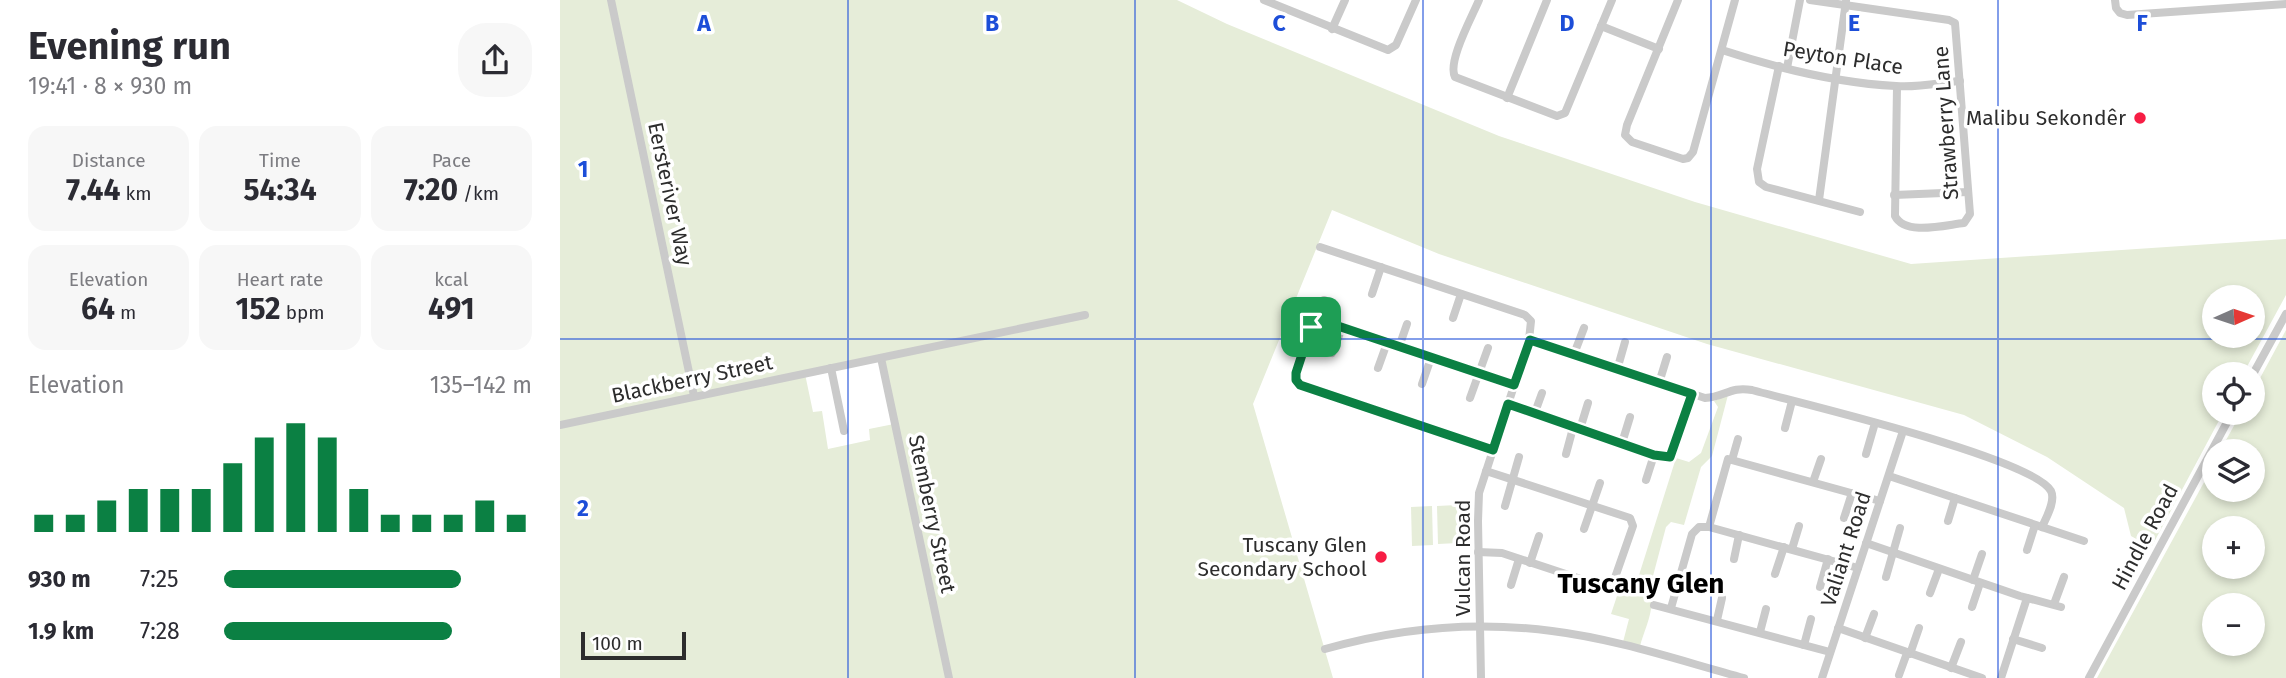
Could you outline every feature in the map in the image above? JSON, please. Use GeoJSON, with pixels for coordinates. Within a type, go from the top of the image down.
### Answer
{"type":"FeatureCollection","features":[{"type":"Feature","properties":{"kind":"street","name":"Eersteriver Way"},"geometry":{"type":"LineString","coordinates":[[611,0],[694,396]]}},
{"type":"Feature","properties":{"kind":"street"},"geometry":{"type":"LineString","coordinates":[[1264,0],[1380,48],[1391,50],[1396,46],[1416,0]]}},
{"type":"Feature","properties":{"kind":"street"},"geometry":{"type":"LineString","coordinates":[[1332,29],[1345,0]]}},
{"type":"Feature","properties":{"kind":"street"},"geometry":{"type":"LineString","coordinates":[[1479,0],[1454,60],[1452,72],[1455,78],[1557,116],[1565,113],[1612,0]]}},
{"type":"Feature","properties":{"kind":"street"},"geometry":{"type":"LineString","coordinates":[[1507,97],[1547,0]]}},
{"type":"Feature","properties":{"kind":"street"},"geometry":{"type":"LineString","coordinates":[[1678,0],[1625,135],[1632,142],[1683,159],[1693,152],[1735,0]]}},
{"type":"Feature","properties":{"kind":"street"},"geometry":{"type":"LineString","coordinates":[[1800,0],[1757,178],[1766,187],[1860,212]]}},
{"type":"Feature","properties":{"kind":"street"},"geometry":{"type":"LineString","coordinates":[[1810,0],[1846,3],[1819,200]]}},
{"type":"Feature","properties":{"kind":"street"},"geometry":{"type":"LineString","coordinates":[[2115,0],[2120,13],[2127,15],[2286,4]]}},
{"type":"Feature","properties":{"kind":"street","name":"Strawberry Lane"},"geometry":{"type":"LineString","coordinates":[[1846,3],[1949,20],[1956,24],[1970,214],[1967,221],[1917,227],[1898,222],[1894,195],[1897,86]]}},
{"type":"Feature","properties":{"kind":"street"},"geometry":{"type":"LineString","coordinates":[[1601,26],[1660,49]]}},
{"type":"Feature","properties":{"kind":"street","name":"Peyton Place"},"geometry":{"type":"LineString","coordinates":[[1722,50],[1783,67],[1897,86],[1960,81]]}},
{"type":"Feature","properties":{"kind":"street"},"geometry":{"type":"LineString","coordinates":[[1894,195],[1968,192]]}},
{"type":"Feature","properties":{"kind":"street"},"geometry":{"type":"LineString","coordinates":[[1320,247],[1461,294],[1453,318]]}},
{"type":"Feature","properties":{"kind":"street"},"geometry":{"type":"LineString","coordinates":[[1372,294],[1381,267]]}},
{"type":"Feature","properties":{"kind":"street","name":"Vulcan Road"},"geometry":{"type":"LineString","coordinates":[[1461,294],[1525,315],[1531,321],[1532,329],[1478,503],[1481,678]]}},
{"type":"Feature","properties":{"kind":"street"},"geometry":{"type":"LineString","coordinates":[[1324,300],[1320,320],[1311,327],[1296,373],[1296,380],[1300,385],[1493,450]]}},
{"type":"Feature","properties":{"kind":"street"},"geometry":{"type":"LineString","coordinates":[[2260,362],[2286,314]]}},
{"type":"Feature","properties":{"kind":"street","name":"Blackberry Street"},"geometry":{"type":"LineString","coordinates":[[560,425],[1084,315]]}},
{"type":"Feature","properties":{"kind":"street"},"geometry":{"type":"LineString","coordinates":[[1320,320],[1514,385]]}},
{"type":"Feature","properties":{"kind":"street"},"geometry":{"type":"LineString","coordinates":[[1399,347],[1407,324]]}},
{"type":"Feature","properties":{"kind":"street"},"geometry":{"type":"LineString","coordinates":[[1332,353],[1342,328]]}},
{"type":"Feature","properties":{"kind":"street"},"geometry":{"type":"LineString","coordinates":[[1574,354],[1584,328]]}},
{"type":"Feature","properties":{"kind":"street"},"geometry":{"type":"LineString","coordinates":[[1530,340],[1705,398],[1743,388],[1875,423],[1991,458],[2049,489],[2052,497],[2027,550]]}},
{"type":"Feature","properties":{"kind":"street"},"geometry":{"type":"LineString","coordinates":[[1617,370],[1625,342]]}},
{"type":"Feature","properties":{"kind":"street"},"geometry":{"type":"LineString","coordinates":[[1378,368],[1387,343]]}},
{"type":"Feature","properties":{"kind":"street"},"geometry":{"type":"LineString","coordinates":[[1469,398],[1488,348]]}},
{"type":"Feature","properties":{"kind":"street"},"geometry":{"type":"LineString","coordinates":[[1659,383],[1667,357]]}},
{"type":"Feature","properties":{"kind":"street","name":"Stemberry Street"},"geometry":{"type":"LineString","coordinates":[[881,358],[949,678]]}},
{"type":"Feature","properties":{"kind":"street"},"geometry":{"type":"LineString","coordinates":[[1422,384],[1432,358]]}},
{"type":"Feature","properties":{"kind":"street"},"geometry":{"type":"LineString","coordinates":[[831,368],[844,431]]}},
{"type":"Feature","properties":{"kind":"street"},"geometry":{"type":"LineString","coordinates":[[1534,415],[1542,393]]}},
{"type":"Feature","properties":{"kind":"street"},"geometry":{"type":"LineString","coordinates":[[1508,404],[1654,455],[1670,457],[1692,394]]}},
{"type":"Feature","properties":{"kind":"street"},"geometry":{"type":"LineString","coordinates":[[1785,428],[1792,401]]}},
{"type":"Feature","properties":{"kind":"street"},"geometry":{"type":"LineString","coordinates":[[1566,454],[1588,403]]}},
{"type":"Feature","properties":{"kind":"street"},"geometry":{"type":"LineString","coordinates":[[1622,443],[1630,417]]}},
{"type":"Feature","properties":{"kind":"street"},"geometry":{"type":"LineString","coordinates":[[1866,454],[1875,423]]}},
{"type":"Feature","properties":{"kind":"street","name":"Hindle Road"},"geometry":{"type":"LineString","coordinates":[[2089,678],[2226,425]]}},
{"type":"Feature","properties":{"kind":"street","name":"Valiant Road"},"geometry":{"type":"LineString","coordinates":[[1822,678],[1903,431]]}},
{"type":"Feature","properties":{"kind":"street"},"geometry":{"type":"LineString","coordinates":[[1732,460],[1738,439]]}},
{"type":"Feature","properties":{"kind":"street"},"geometry":{"type":"LineString","coordinates":[[1646,480],[1654,455]]}},
{"type":"Feature","properties":{"kind":"street"},"geometry":{"type":"LineString","coordinates":[[1504,506],[1519,457]]}},
{"type":"Feature","properties":{"kind":"street"},"geometry":{"type":"LineString","coordinates":[[1709,527],[1728,458],[1880,501]]}},
{"type":"Feature","properties":{"kind":"street"},"geometry":{"type":"LineString","coordinates":[[1813,482],[1821,459]]}},
{"type":"Feature","properties":{"kind":"street"},"geometry":{"type":"LineString","coordinates":[[1478,552],[1497,552],[1611,589],[1634,524],[1630,519],[1486,471]]}},
{"type":"Feature","properties":{"kind":"street"},"geometry":{"type":"LineString","coordinates":[[1889,476],[2084,541]]}},
{"type":"Feature","properties":{"kind":"street"},"geometry":{"type":"LineString","coordinates":[[1584,529],[1600,483]]}},
{"type":"Feature","properties":{"kind":"street"},"geometry":{"type":"LineString","coordinates":[[1844,518],[1852,493]]}},
{"type":"Feature","properties":{"kind":"street"},"geometry":{"type":"LineString","coordinates":[[1948,520],[1955,498]]}},
{"type":"Feature","properties":{"kind":"street"},"geometry":{"type":"LineString","coordinates":[[1775,574],[1799,526]]}},
{"type":"Feature","properties":{"kind":"street"},"geometry":{"type":"LineString","coordinates":[[1671,608],[1692,534],[1699,527],[1709,527],[1858,568]]}},
{"type":"Feature","properties":{"kind":"street"},"geometry":{"type":"LineString","coordinates":[[1886,577],[1900,528]]}},
{"type":"Feature","properties":{"kind":"street"},"geometry":{"type":"LineString","coordinates":[[1734,559],[1739,535]]}},
{"type":"Feature","properties":{"kind":"street"},"geometry":{"type":"LineString","coordinates":[[1530,563],[1539,536]]}},
{"type":"Feature","properties":{"kind":"street"},"geometry":{"type":"LineString","coordinates":[[1866,543],[2058,606],[2064,577]]}},
{"type":"Feature","properties":{"kind":"street"},"geometry":{"type":"LineString","coordinates":[[1972,607],[1982,554]]}},
{"type":"Feature","properties":{"kind":"street"},"geometry":{"type":"LineString","coordinates":[[1511,585],[1519,559]]}},
{"type":"Feature","properties":{"kind":"street"},"geometry":{"type":"LineString","coordinates":[[1820,587],[1828,559]]}},
{"type":"Feature","properties":{"kind":"street"},"geometry":{"type":"LineString","coordinates":[[1930,593],[1939,569]]}},
{"type":"Feature","properties":{"kind":"street"},"geometry":{"type":"LineString","coordinates":[[1717,620],[1722,598]]}},
{"type":"Feature","properties":{"kind":"street"},"geometry":{"type":"LineString","coordinates":[[2001,678],[2027,598]]}},
{"type":"Feature","properties":{"kind":"street"},"geometry":{"type":"LineString","coordinates":[[1654,605],[1830,652]]}},
{"type":"Feature","properties":{"kind":"street"},"geometry":{"type":"LineString","coordinates":[[1760,632],[1766,609]]}},
{"type":"Feature","properties":{"kind":"street"},"geometry":{"type":"LineString","coordinates":[[1865,638],[1874,614]]}},
{"type":"Feature","properties":{"kind":"street"},"geometry":{"type":"LineString","coordinates":[[1804,645],[1811,619]]}},
{"type":"Feature","properties":{"kind":"street"},"geometry":{"type":"LineString","coordinates":[[1325,649],[1401,632],[1480,627],[1555,631],[1620,644],[1744,678]]}},
{"type":"Feature","properties":{"kind":"street"},"geometry":{"type":"LineString","coordinates":[[1838,628],[1982,678]]}},
{"type":"Feature","properties":{"kind":"street"},"geometry":{"type":"LineString","coordinates":[[1899,675],[1919,628]]}},
{"type":"Feature","properties":{"kind":"street"},"geometry":{"type":"LineString","coordinates":[[2013,639],[2042,648]]}},
{"type":"Feature","properties":{"kind":"street"},"geometry":{"type":"LineString","coordinates":[[1951,668],[1961,642]]}},
{"type":"Feature","properties":{"kind":"green space"},"geometry":{"type":"Polygon","coordinates":[[[560,0],[1177,0],[1227,24],[1499,136],[1695,202],[1911,264],[2286,239],[2286,295],[2265,334],[2265,285],[2202,285],[2202,348],[2257,348],[2250,362],[2202,362],[2202,425],[2217,425],[2209,439],[2202,439],[2202,452],[2152,546],[2131,536],[2124,508],[2047,457],[1964,415],[1707,344],[1439,254],[1332,210],[1253,404],[1333,678],[560,678],[560,0]],[[881,359],[805,374],[813,412],[822,411],[828,449],[870,440],[869,429],[894,424],[881,359]]]}},
{"type":"Feature","properties":{"kind":"green space"},"geometry":{"type":"Polygon","coordinates":[[[2286,330],[2286,678],[2097,678],[2202,486],[2202,502],[2265,502],[2265,439],[2227,439],[2234,425],[2265,425],[2265,369],[2286,330]]]}},
{"type":"Feature","properties":{"kind":"green space"},"geometry":{"type":"Polygon","coordinates":[[[1728,395],[1712,456],[1701,467],[1684,525],[1671,522],[1666,527],[1649,591],[1651,611],[1640,646],[1623,642],[1629,619],[1611,614],[1620,587],[1634,591],[1676,458],[1689,462],[1701,453],[1718,407],[1714,401],[1728,395]]]}},
{"type":"Feature","properties":{"kind":"green space"},"geometry":{"type":"Polygon","coordinates":[[[1457,505],[1458,543],[1438,544],[1437,506],[1457,505]]]}},
{"type":"Feature","properties":{"kind":"green space"},"geometry":{"type":"Polygon","coordinates":[[[1432,506],[1433,545],[1412,546],[1411,507],[1432,506]]]}},
{"type":"Feature","properties":{"kind":"place","name":"Malibu Sekondêr"},"geometry":{"type":"Point","coordinates":[2140,118]}},
{"type":"Feature","properties":{"kind":"place","name":"Tuscany Glen Secondary School"},"geometry":{"type":"Point","coordinates":[1381,557]}},
{"type":"Feature","properties":{"kind":"district","name":"Tuscany Glen"},"geometry":{"type":"Point","coordinates":[1641,583]}},
{"type":"Feature","properties":{"kind":"route"},"geometry":{"type":"LineString","coordinates":[[1320,320],[1514,385],[1530,340],[1692,394],[1670,457],[1654,455],[1508,404],[1493,450],[1300,385],[1295,376],[1311,327],[1320,320]]}}]}
